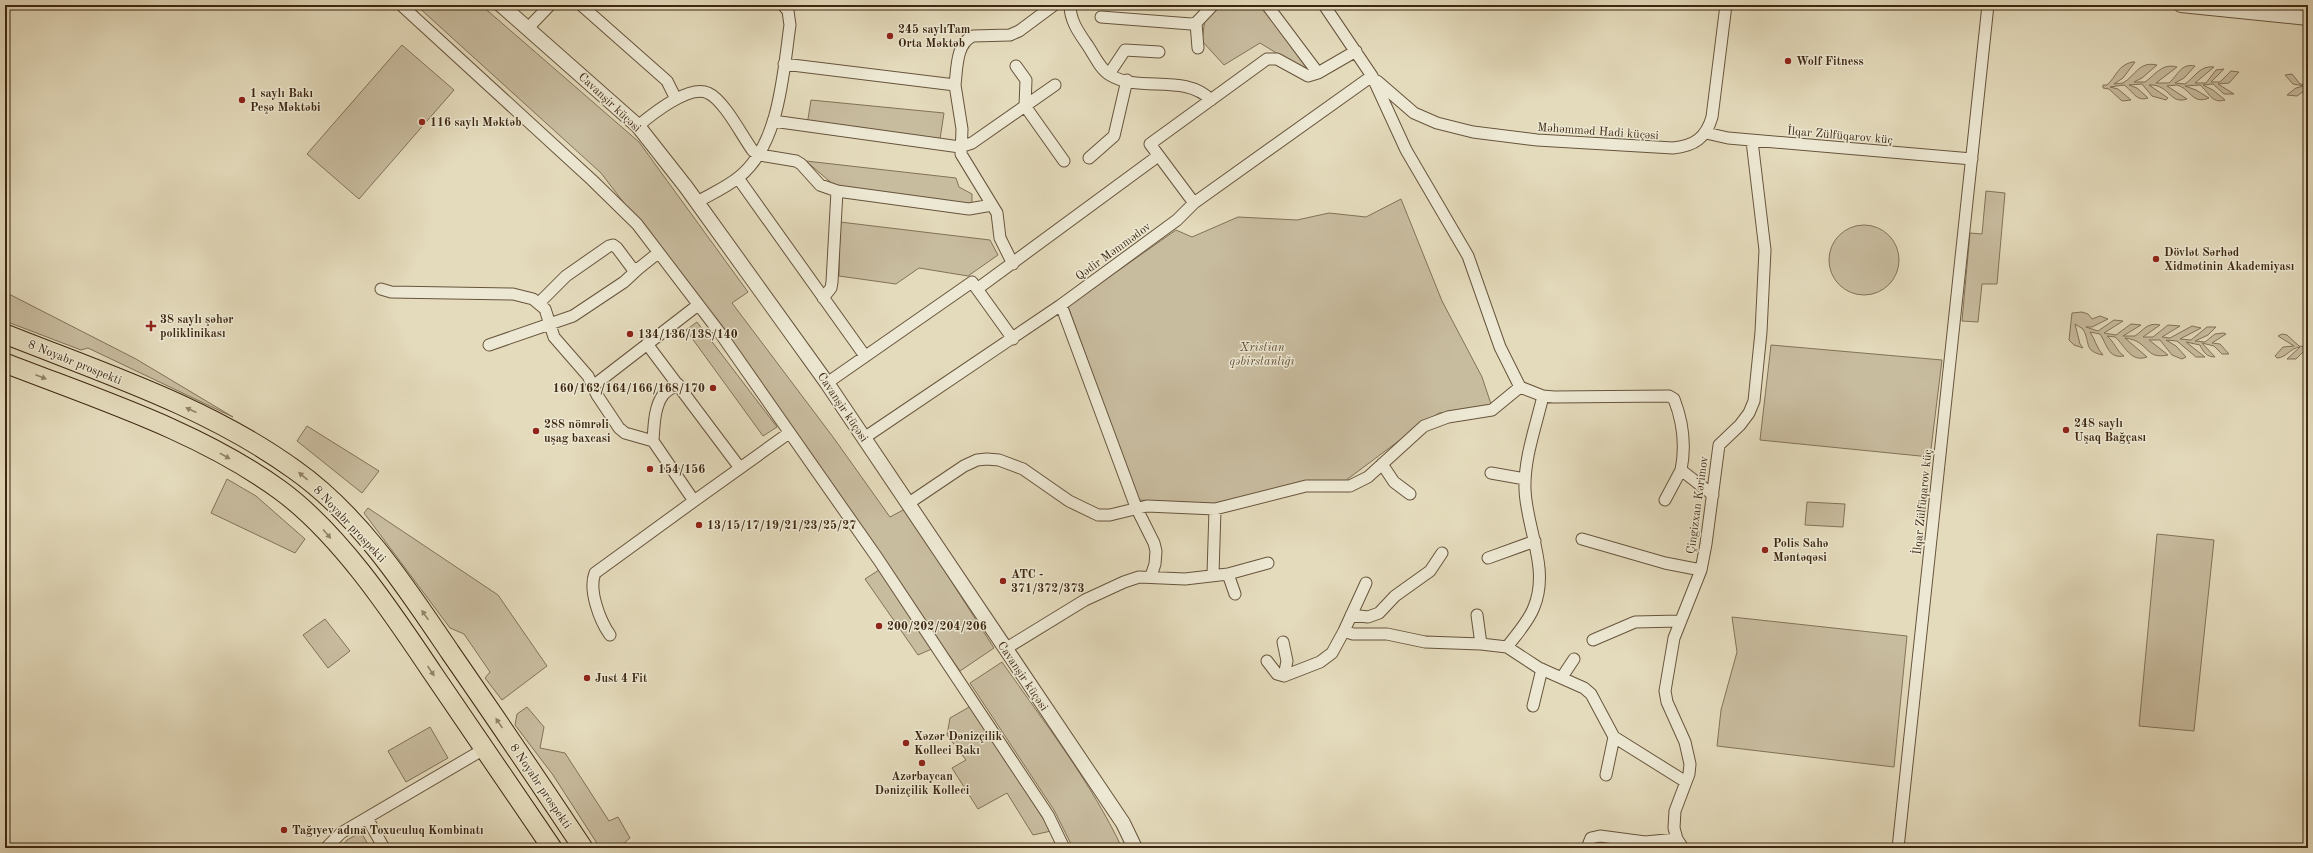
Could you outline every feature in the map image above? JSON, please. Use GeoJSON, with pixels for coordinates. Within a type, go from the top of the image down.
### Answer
{"type":"FeatureCollection","features":[{"type":"Feature","properties":{"kind":"highway","name":"8 Noyabr prospekti"},"geometry":{"type":"LineString","coordinates":[[5,334],[111,376],[218,422],[269,451],[321,491],[386,562],[455,658],[583,848]]}},
{"type":"Feature","properties":{"kind":"highway","name":"8 Noyabr prospekti"},"geometry":{"type":"LineString","coordinates":[[5,363],[115,406],[206,445],[253,472],[281,491],[322,528],[368,582],[400,624],[552,848]]}},
{"type":"Feature","properties":{"kind":"street"},"geometry":{"type":"LineString","coordinates":[[401,5],[592,180],[637,224],[709,318],[959,679],[1048,815],[1064,848]]}},
{"type":"Feature","properties":{"kind":"street","name":"Cavanşir küçəsi"},"geometry":{"type":"LineString","coordinates":[[502,5],[638,126],[697,202],[827,383],[909,503],[1005,649],[1123,823],[1135,848]]}},
{"type":"Feature","properties":{"kind":"street"},"geometry":{"type":"LineString","coordinates":[[528,28],[550,5]]}},
{"type":"Feature","properties":{"kind":"street"},"geometry":{"type":"LineString","coordinates":[[581,5],[667,81],[676,99]]}},
{"type":"Feature","properties":{"kind":"street"},"geometry":{"type":"LineString","coordinates":[[697,202],[738,178],[760,155],[773,122],[784,64],[790,19],[788,11],[783,5]]}},
{"type":"Feature","properties":{"kind":"street"},"geometry":{"type":"LineString","coordinates":[[1013,264],[1000,238],[999,216],[964,162],[960,147],[962,129],[955,85],[961,48],[967,38],[973,36],[1015,33],[1054,5]]}},
{"type":"Feature","properties":{"kind":"street"},"geometry":{"type":"LineString","coordinates":[[1070,5],[1072,19],[1076,30],[1109,74],[1127,80],[1196,88],[1211,100]]}},
{"type":"Feature","properties":{"kind":"street"},"geometry":{"type":"LineString","coordinates":[[1100,17],[1186,25],[1196,24],[1213,5]]}},
{"type":"Feature","properties":{"kind":"street"},"geometry":{"type":"LineString","coordinates":[[1267,5],[1318,73]]}},
{"type":"Feature","properties":{"kind":"street"},"geometry":{"type":"LineString","coordinates":[[1324,5],[1372,76],[1406,150],[1468,256],[1500,347],[1520,387],[1543,396],[1669,396],[1674,399],[1682,424],[1683,458],[1681,470],[1665,500]]}},
{"type":"Feature","properties":{"kind":"street"},"geometry":{"type":"LineString","coordinates":[[1706,133],[1712,117],[1726,5]]}},
{"type":"Feature","properties":{"kind":"street","name":"İlqar Zülfüqarov küç"},"geometry":{"type":"LineString","coordinates":[[1898,848],[1988,5]]}},
{"type":"Feature","properties":{"kind":"street"},"geometry":{"type":"LineString","coordinates":[[2181,5],[2308,18]]}},
{"type":"Feature","properties":{"kind":"street"},"geometry":{"type":"LineString","coordinates":[[1196,24],[1198,48]]}},
{"type":"Feature","properties":{"kind":"street"},"geometry":{"type":"LineString","coordinates":[[1109,74],[1125,50],[1159,52]]}},
{"type":"Feature","properties":{"kind":"street"},"geometry":{"type":"LineString","coordinates":[[1194,203],[1150,144],[1267,59],[1273,58],[1303,75],[1318,73],[1356,51]]}},
{"type":"Feature","properties":{"kind":"street"},"geometry":{"type":"LineString","coordinates":[[784,64],[955,85]]}},
{"type":"Feature","properties":{"kind":"street"},"geometry":{"type":"LineString","coordinates":[[1016,66],[1026,80],[1025,106],[1064,161]]}},
{"type":"Feature","properties":{"kind":"street","name":"Məhəmməd Hadi küçəsi"},"geometry":{"type":"LineString","coordinates":[[1372,76],[1414,113],[1437,123],[1473,132],[1537,140],[1673,148],[1688,146],[1706,133]]}},
{"type":"Feature","properties":{"kind":"street","name":"Qədir Məmmədov"},"geometry":{"type":"LineString","coordinates":[[864,438],[1013,339],[1061,305],[1177,220],[1194,203],[1372,76]]}},
{"type":"Feature","properties":{"kind":"street"},"geometry":{"type":"LineString","coordinates":[[1089,158],[1114,136],[1127,80]]}},
{"type":"Feature","properties":{"kind":"street"},"geometry":{"type":"LineString","coordinates":[[773,122],[960,147],[972,143],[1055,85]]}},
{"type":"Feature","properties":{"kind":"street"},"geometry":{"type":"LineString","coordinates":[[638,126],[676,99],[694,91],[707,92],[718,100],[753,151],[760,155],[796,161],[801,164],[820,185],[837,191],[969,209],[992,205]]}},
{"type":"Feature","properties":{"kind":"street","name":"İlqar Zülfüqarov küç"},"geometry":{"type":"LineString","coordinates":[[1706,133],[1716,136],[1752,141],[1972,159]]}},
{"type":"Feature","properties":{"kind":"street","name":"Çingizxan Kərimov"},"geometry":{"type":"LineString","coordinates":[[1680,843],[1674,828],[1675,811],[1686,782],[1690,764],[1685,742],[1667,702],[1665,691],[1674,638],[1679,621],[1700,570],[1713,495],[1719,445],[1749,413],[1754,401],[1766,250],[1752,141]]}},
{"type":"Feature","properties":{"kind":"street"},"geometry":{"type":"LineString","coordinates":[[977,289],[1158,156]]}},
{"type":"Feature","properties":{"kind":"street"},"geometry":{"type":"LineString","coordinates":[[738,178],[865,356]]}},
{"type":"Feature","properties":{"kind":"street"},"geometry":{"type":"LineString","coordinates":[[823,298],[831,288],[832,282],[837,191]]}},
{"type":"Feature","properties":{"kind":"street"},"geometry":{"type":"LineString","coordinates":[[539,303],[566,276],[609,246],[613,245],[617,248],[632,268],[638,269]]}},
{"type":"Feature","properties":{"kind":"street"},"geometry":{"type":"LineString","coordinates":[[489,345],[573,316],[585,309],[658,253]]}},
{"type":"Feature","properties":{"kind":"street"},"geometry":{"type":"LineString","coordinates":[[827,383],[972,282],[1013,339]]}},
{"type":"Feature","properties":{"kind":"street"},"geometry":{"type":"LineString","coordinates":[[381,289],[391,292],[526,295],[539,303],[548,314],[549,325],[559,344],[580,366],[619,428],[625,433],[653,441]]}},
{"type":"Feature","properties":{"kind":"street"},"geometry":{"type":"LineString","coordinates":[[593,386],[698,305]]}},
{"type":"Feature","properties":{"kind":"street"},"geometry":{"type":"LineString","coordinates":[[1061,305],[1136,507],[1156,551],[1155,564],[1151,576]]}},
{"type":"Feature","properties":{"kind":"street"},"geometry":{"type":"LineString","coordinates":[[647,344],[740,468]]}},
{"type":"Feature","properties":{"kind":"street"},"geometry":{"type":"LineString","coordinates":[[678,384],[663,394],[661,398],[655,418],[653,441],[694,501]]}},
{"type":"Feature","properties":{"kind":"street"},"geometry":{"type":"LineString","coordinates":[[909,503],[964,466],[977,460],[987,459],[999,460],[1023,469],[1069,501],[1098,515],[1110,515],[1136,507],[1160,505],[1216,509],[1306,486],[1350,486],[1368,477],[1424,426],[1448,417],[1492,410],[1520,387]]}},
{"type":"Feature","properties":{"kind":"street"},"geometry":{"type":"LineString","coordinates":[[1507,647],[1534,608],[1536,602],[1538,565],[1535,541],[1528,515],[1525,479],[1543,396]]}},
{"type":"Feature","properties":{"kind":"street"},"geometry":{"type":"LineString","coordinates":[[610,635],[600,618],[593,584],[595,573],[789,433]]}},
{"type":"Feature","properties":{"kind":"street"},"geometry":{"type":"LineString","coordinates":[[1382,464],[1394,482],[1410,494]]}},
{"type":"Feature","properties":{"kind":"street"},"geometry":{"type":"LineString","coordinates":[[1681,470],[1713,495]]}},
{"type":"Feature","properties":{"kind":"street"},"geometry":{"type":"LineString","coordinates":[[1491,473],[1525,479]]}},
{"type":"Feature","properties":{"kind":"street"},"geometry":{"type":"LineString","coordinates":[[1213,574],[1216,509]]}},
{"type":"Feature","properties":{"kind":"street"},"geometry":{"type":"LineString","coordinates":[[1582,539],[1665,563],[1700,570]]}},
{"type":"Feature","properties":{"kind":"street"},"geometry":{"type":"LineString","coordinates":[[1488,558],[1535,541]]}},
{"type":"Feature","properties":{"kind":"street"},"geometry":{"type":"LineString","coordinates":[[1351,615],[1368,617],[1379,613],[1395,596],[1430,571],[1442,553]]}},
{"type":"Feature","properties":{"kind":"street"},"geometry":{"type":"LineString","coordinates":[[1005,649],[1086,600],[1124,582],[1151,576],[1185,578],[1213,574],[1228,574],[1268,563]]}},
{"type":"Feature","properties":{"kind":"street"},"geometry":{"type":"LineString","coordinates":[[1228,574],[1234,594]]}},
{"type":"Feature","properties":{"kind":"street"},"geometry":{"type":"LineString","coordinates":[[1267,661],[1277,674],[1284,676],[1320,662],[1332,653],[1366,583]]}},
{"type":"Feature","properties":{"kind":"street"},"geometry":{"type":"LineString","coordinates":[[1476,615],[1481,644]]}},
{"type":"Feature","properties":{"kind":"street"},"geometry":{"type":"LineString","coordinates":[[1593,640],[1635,622],[1679,621]]}},
{"type":"Feature","properties":{"kind":"street"},"geometry":{"type":"LineString","coordinates":[[1344,631],[1353,634],[1387,634],[1425,642],[1481,644],[1507,647],[1542,669],[1562,677],[1591,694],[1614,737],[1686,782]]}},
{"type":"Feature","properties":{"kind":"street"},"geometry":{"type":"LineString","coordinates":[[1283,642],[1286,661],[1284,676]]}},
{"type":"Feature","properties":{"kind":"street"},"geometry":{"type":"LineString","coordinates":[[1562,677],[1574,658]]}},
{"type":"Feature","properties":{"kind":"street"},"geometry":{"type":"LineString","coordinates":[[1533,706],[1542,669]]}},
{"type":"Feature","properties":{"kind":"street"},"geometry":{"type":"LineString","coordinates":[[1606,775],[1614,737]]}},
{"type":"Feature","properties":{"kind":"street"},"geometry":{"type":"LineString","coordinates":[[326,848],[341,834],[484,749]]}},
{"type":"Feature","properties":{"kind":"street"},"geometry":{"type":"LineString","coordinates":[[367,818],[384,848]]}},
{"type":"Feature","properties":{"kind":"street"},"geometry":{"type":"LineString","coordinates":[[1587,848],[1591,838],[1600,836],[1644,842],[1680,843]]}},
{"type":"Feature","properties":{"kind":"green space"},"geometry":{"type":"Polygon","coordinates":[[[416,5],[481,5],[639,142],[748,292],[732,303],[833,437],[890,517],[905,509],[994,648],[960,671],[715,322],[601,173],[416,5]]]}},
{"type":"Feature","properties":{"kind":"green space"},"geometry":{"type":"Polygon","coordinates":[[[1219,5],[1260,5],[1308,70],[1304,70],[1260,43],[1224,65],[1202,41],[1205,19],[1219,5]]]}},
{"type":"Feature","properties":{"kind":"green space"},"geometry":{"type":"Polygon","coordinates":[[[402,45],[454,90],[359,199],[307,154],[402,45]]]}},
{"type":"Feature","properties":{"kind":"green space"},"geometry":{"type":"Polygon","coordinates":[[[2135,62],[2123,78],[2114,84],[2123,83],[2142,67],[2151,64],[2157,65],[2142,78],[2134,82],[2145,82],[2163,68],[2172,66],[2177,67],[2156,83],[2169,83],[2180,70],[2186,66],[2195,66],[2184,78],[2175,83],[2185,84],[2198,72],[2209,67],[2214,67],[2195,83],[2206,83],[2216,70],[2224,69],[2211,82],[2220,82],[2231,71],[2239,72],[2229,83],[2218,84],[2234,94],[2224,94],[2213,84],[2203,85],[2213,90],[2225,100],[2220,101],[2213,99],[2200,85],[2185,86],[2196,90],[2209,98],[2203,100],[2195,98],[2182,87],[2177,85],[2167,86],[2187,99],[2176,99],[2166,91],[2156,86],[2149,85],[2168,98],[2166,100],[2152,96],[2142,84],[2129,85],[2137,88],[2148,98],[2144,99],[2138,97],[2124,85],[2110,87],[2118,89],[2131,100],[2122,101],[2109,89],[2103,88],[2103,85],[2107,85],[2123,66],[2135,62]]]}},
{"type":"Feature","properties":{"kind":"green space"},"geometry":{"type":"Polygon","coordinates":[[[2292,74],[2300,84],[2308,85],[2308,88],[2297,96],[2287,95],[2296,88],[2304,86],[2293,84],[2285,75],[2292,74]]]}},
{"type":"Feature","properties":{"kind":"green space"},"geometry":{"type":"Polygon","coordinates":[[[811,100],[944,113],[940,139],[807,125],[811,100]]]}},
{"type":"Feature","properties":{"kind":"green space"},"geometry":{"type":"Polygon","coordinates":[[[806,161],[956,178],[959,187],[972,194],[972,207],[836,187],[806,161]]]}},
{"type":"Feature","properties":{"kind":"green space"},"geometry":{"type":"Polygon","coordinates":[[[1986,191],[2005,193],[1997,284],[1982,284],[1978,322],[1962,321],[1970,233],[1982,234],[1986,191]]]}},
{"type":"Feature","properties":{"kind":"green space","name":"Xristian qəbirstanlığı"},"geometry":{"type":"Polygon","coordinates":[[[1401,199],[1442,301],[1482,377],[1492,407],[1439,413],[1416,428],[1345,481],[1218,504],[1138,500],[1068,306],[1176,230],[1192,237],[1238,217],[1297,220],[1329,213],[1366,217],[1401,199]]]}},
{"type":"Feature","properties":{"kind":"green space"},"geometry":{"type":"Polygon","coordinates":[[[840,222],[990,240],[998,255],[968,276],[919,268],[896,284],[839,276],[840,222]]]}},
{"type":"Feature","properties":{"kind":"green space"},"geometry":{"type":"Polygon","coordinates":[[[1864,225],[1877,228],[1889,235],[1896,247],[1899,260],[1896,273],[1889,285],[1877,292],[1864,295],[1851,292],[1839,285],[1832,273],[1829,260],[1832,247],[1839,235],[1851,228],[1864,225]]]}},
{"type":"Feature","properties":{"kind":"green space"},"geometry":{"type":"Polygon","coordinates":[[[5,292],[136,359],[233,417],[88,348],[81,350],[5,321],[5,292]]]}},
{"type":"Feature","properties":{"kind":"green space"},"geometry":{"type":"Polygon","coordinates":[[[2082,312],[2088,314],[2092,319],[2100,316],[2108,319],[2092,327],[2086,327],[2098,331],[2114,320],[2123,321],[2104,333],[2116,335],[2131,324],[2141,325],[2123,336],[2135,336],[2146,327],[2156,324],[2160,325],[2143,337],[2153,337],[2168,325],[2180,326],[2162,337],[2170,338],[2192,326],[2201,328],[2180,339],[2191,340],[2207,327],[2216,327],[2208,335],[2195,341],[2205,342],[2215,334],[2224,333],[2226,334],[2212,343],[2220,344],[2229,354],[2222,354],[2214,346],[2202,343],[2215,357],[2210,356],[2204,352],[2200,345],[2186,342],[2205,357],[2196,357],[2177,341],[2166,340],[2176,346],[2186,357],[2182,359],[2172,355],[2160,340],[2149,340],[2168,355],[2160,356],[2150,353],[2139,343],[2125,338],[2147,357],[2136,358],[2128,352],[2119,340],[2115,337],[2107,336],[2119,352],[2124,356],[2119,356],[2111,353],[2100,334],[2090,332],[2103,355],[2090,349],[2083,329],[2075,324],[2080,344],[2083,348],[2074,345],[2069,340],[2072,313],[2082,312]]]}},
{"type":"Feature","properties":{"kind":"green space"},"geometry":{"type":"Polygon","coordinates":[[[697,322],[777,427],[763,436],[686,330],[697,322]]]}},
{"type":"Feature","properties":{"kind":"green space"},"geometry":{"type":"Polygon","coordinates":[[[2282,334],[2287,335],[2299,346],[2308,347],[2296,359],[2287,359],[2300,347],[2293,349],[2280,358],[2277,358],[2275,356],[2283,347],[2294,346],[2278,336],[2282,334]]]}},
{"type":"Feature","properties":{"kind":"green space"},"geometry":{"type":"Polygon","coordinates":[[[1771,345],[1942,360],[1930,457],[1760,440],[1771,345]]]}},
{"type":"Feature","properties":{"kind":"green space"},"geometry":{"type":"Polygon","coordinates":[[[307,426],[379,471],[362,493],[297,441],[307,426]]]}},
{"type":"Feature","properties":{"kind":"green space"},"geometry":{"type":"Polygon","coordinates":[[[227,479],[256,496],[305,539],[295,553],[211,513],[227,479]]]}},
{"type":"Feature","properties":{"kind":"green space"},"geometry":{"type":"Polygon","coordinates":[[[1807,502],[1845,504],[1843,527],[1805,525],[1807,502]]]}},
{"type":"Feature","properties":{"kind":"green space"},"geometry":{"type":"Polygon","coordinates":[[[368,508],[498,595],[547,666],[502,700],[485,678],[490,672],[464,634],[450,628],[364,513],[368,508]]]}},
{"type":"Feature","properties":{"kind":"green space"},"geometry":{"type":"Polygon","coordinates":[[[2157,534],[2214,540],[2194,731],[2139,726],[2157,534]]]}},
{"type":"Feature","properties":{"kind":"green space"},"geometry":{"type":"Polygon","coordinates":[[[879,570],[934,648],[918,655],[865,579],[879,570]]]}},
{"type":"Feature","properties":{"kind":"green space"},"geometry":{"type":"Polygon","coordinates":[[[1732,617],[1907,636],[1894,767],[1717,746],[1721,710],[1737,652],[1732,617]]]}},
{"type":"Feature","properties":{"kind":"green space"},"geometry":{"type":"Polygon","coordinates":[[[325,619],[350,651],[328,668],[303,635],[325,619]]]}},
{"type":"Feature","properties":{"kind":"green space"},"geometry":{"type":"Polygon","coordinates":[[[1002,662],[1081,776],[1110,824],[1122,848],[1073,848],[1054,810],[970,683],[1002,662]]]}},
{"type":"Feature","properties":{"kind":"green space"},"geometry":{"type":"Polygon","coordinates":[[[971,706],[1051,831],[1033,835],[1007,793],[978,809],[952,768],[966,760],[947,735],[950,718],[971,706]]]}},
{"type":"Feature","properties":{"kind":"green space"},"geometry":{"type":"Polygon","coordinates":[[[527,707],[544,727],[540,748],[565,753],[609,821],[618,817],[630,838],[623,844],[625,848],[600,848],[553,775],[515,725],[517,714],[527,707]]]}},
{"type":"Feature","properties":{"kind":"green space"},"geometry":{"type":"Polygon","coordinates":[[[430,727],[448,758],[406,782],[388,751],[430,727]]]}},
{"type":"Feature","properties":{"kind":"green space"},"geometry":{"type":"Polygon","coordinates":[[[361,832],[370,848],[341,848],[347,840],[361,832]]]}},
{"type":"Feature","properties":{"kind":"place","name":"245 saylıTam Orta Məktəb"},"geometry":{"type":"Point","coordinates":[890,36]}},
{"type":"Feature","properties":{"kind":"place","name":"Wolf Fitness"},"geometry":{"type":"Point","coordinates":[1788,61]}},
{"type":"Feature","properties":{"kind":"place","name":"1 saylı Bakı Peşə Məktəbi"},"geometry":{"type":"Point","coordinates":[242,100]}},
{"type":"Feature","properties":{"kind":"place","name":"116 saylı Məktəb"},"geometry":{"type":"Point","coordinates":[422,122]}},
{"type":"Feature","properties":{"kind":"place","name":"Dövlət Sərhəd Xidmətinin Akademiyası"},"geometry":{"type":"Point","coordinates":[2156,259]}},
{"type":"Feature","properties":{"kind":"place","name":"38 saylı şəhər poliklinikası"},"geometry":{"type":"Point","coordinates":[151,326]}},
{"type":"Feature","properties":{"kind":"place","name":"134/136/138/140"},"geometry":{"type":"Point","coordinates":[630,334]}},
{"type":"Feature","properties":{"kind":"place","name":"160/162/164/166/168/170"},"geometry":{"type":"Point","coordinates":[713,388]}},
{"type":"Feature","properties":{"kind":"place","name":"248 saylı Uşaq Bağçası"},"geometry":{"type":"Point","coordinates":[2066,430]}},
{"type":"Feature","properties":{"kind":"place","name":"288 nömrəli uşag baxcasi"},"geometry":{"type":"Point","coordinates":[536,431]}},
{"type":"Feature","properties":{"kind":"place","name":"154/156"},"geometry":{"type":"Point","coordinates":[650,469]}},
{"type":"Feature","properties":{"kind":"place","name":"13/15/17/19/21/23/25/27"},"geometry":{"type":"Point","coordinates":[699,525]}},
{"type":"Feature","properties":{"kind":"place","name":"Polis Sahə Məntəqəsi"},"geometry":{"type":"Point","coordinates":[1765,550]}},
{"type":"Feature","properties":{"kind":"place","name":"ATC - 371/372/373"},"geometry":{"type":"Point","coordinates":[1003,581]}},
{"type":"Feature","properties":{"kind":"place","name":"200/202/204/206"},"geometry":{"type":"Point","coordinates":[879,626]}},
{"type":"Feature","properties":{"kind":"place","name":"Just 4 Fit"},"geometry":{"type":"Point","coordinates":[587,678]}},
{"type":"Feature","properties":{"kind":"place","name":"Xəzər Dənizçilik Kolleci Bakı"},"geometry":{"type":"Point","coordinates":[906,743]}},
{"type":"Feature","properties":{"kind":"place","name":"Azərbaycan Dənizçilik Kolleci"},"geometry":{"type":"Point","coordinates":[922,763]}},
{"type":"Feature","properties":{"kind":"place","name":"Tağıyev adına Toxuculuq Kombinatı"},"geometry":{"type":"Point","coordinates":[284,830]}}]}
